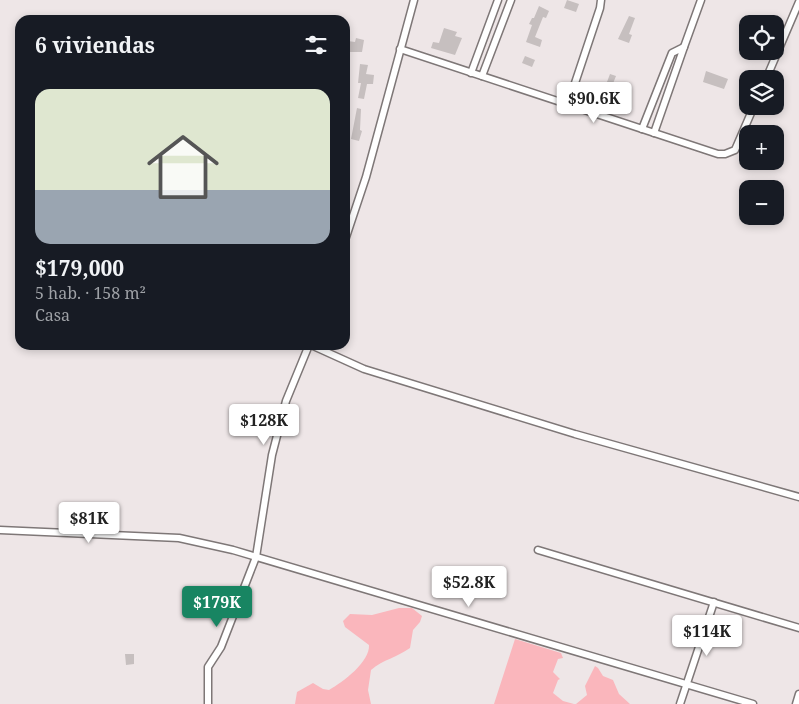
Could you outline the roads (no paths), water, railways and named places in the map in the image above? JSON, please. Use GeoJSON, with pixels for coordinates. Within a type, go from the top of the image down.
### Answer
{"type":"FeatureCollection","features":[{"type":"Feature","properties":{"kind":"street"},"geometry":{"type":"LineString","coordinates":[[350,225],[366,177],[414,0]]}},
{"type":"Feature","properties":{"kind":"street"},"geometry":{"type":"LineString","coordinates":[[471,73],[498,0]]}},
{"type":"Feature","properties":{"kind":"street"},"geometry":{"type":"LineString","coordinates":[[482,76],[511,0]]}},
{"type":"Feature","properties":{"kind":"street"},"geometry":{"type":"LineString","coordinates":[[568,104],[601,0]]}},
{"type":"Feature","properties":{"kind":"street"},"geometry":{"type":"LineString","coordinates":[[654,133],[702,0]]}},
{"type":"Feature","properties":{"kind":"street"},"geometry":{"type":"LineString","coordinates":[[770,70],[799,2]]}},
{"type":"Feature","properties":{"kind":"street"},"geometry":{"type":"LineString","coordinates":[[642,129],[672,53],[684,47]]}},
{"type":"Feature","properties":{"kind":"street"},"geometry":{"type":"LineString","coordinates":[[400,49],[654,133],[725,154],[735,150],[750,115]]}},
{"type":"Feature","properties":{"kind":"street"},"geometry":{"type":"LineString","coordinates":[[208,704],[208,667],[221,647],[256,557],[272,455],[286,401],[308,350]]}},
{"type":"Feature","properties":{"kind":"street"},"geometry":{"type":"LineString","coordinates":[[321,350],[364,369],[575,434],[799,497]]}},
{"type":"Feature","properties":{"kind":"street"},"geometry":{"type":"LineString","coordinates":[[0,530],[179,538],[234,550],[753,704]]}},
{"type":"Feature","properties":{"kind":"street"},"geometry":{"type":"LineString","coordinates":[[538,550],[799,628]]}},
{"type":"Feature","properties":{"kind":"street"},"geometry":{"type":"LineString","coordinates":[[680,704],[714,602]]}},
{"type":"Feature","properties":{"kind":"street"},"geometry":{"type":"LineString","coordinates":[[796,704],[799,694]]}}]}
